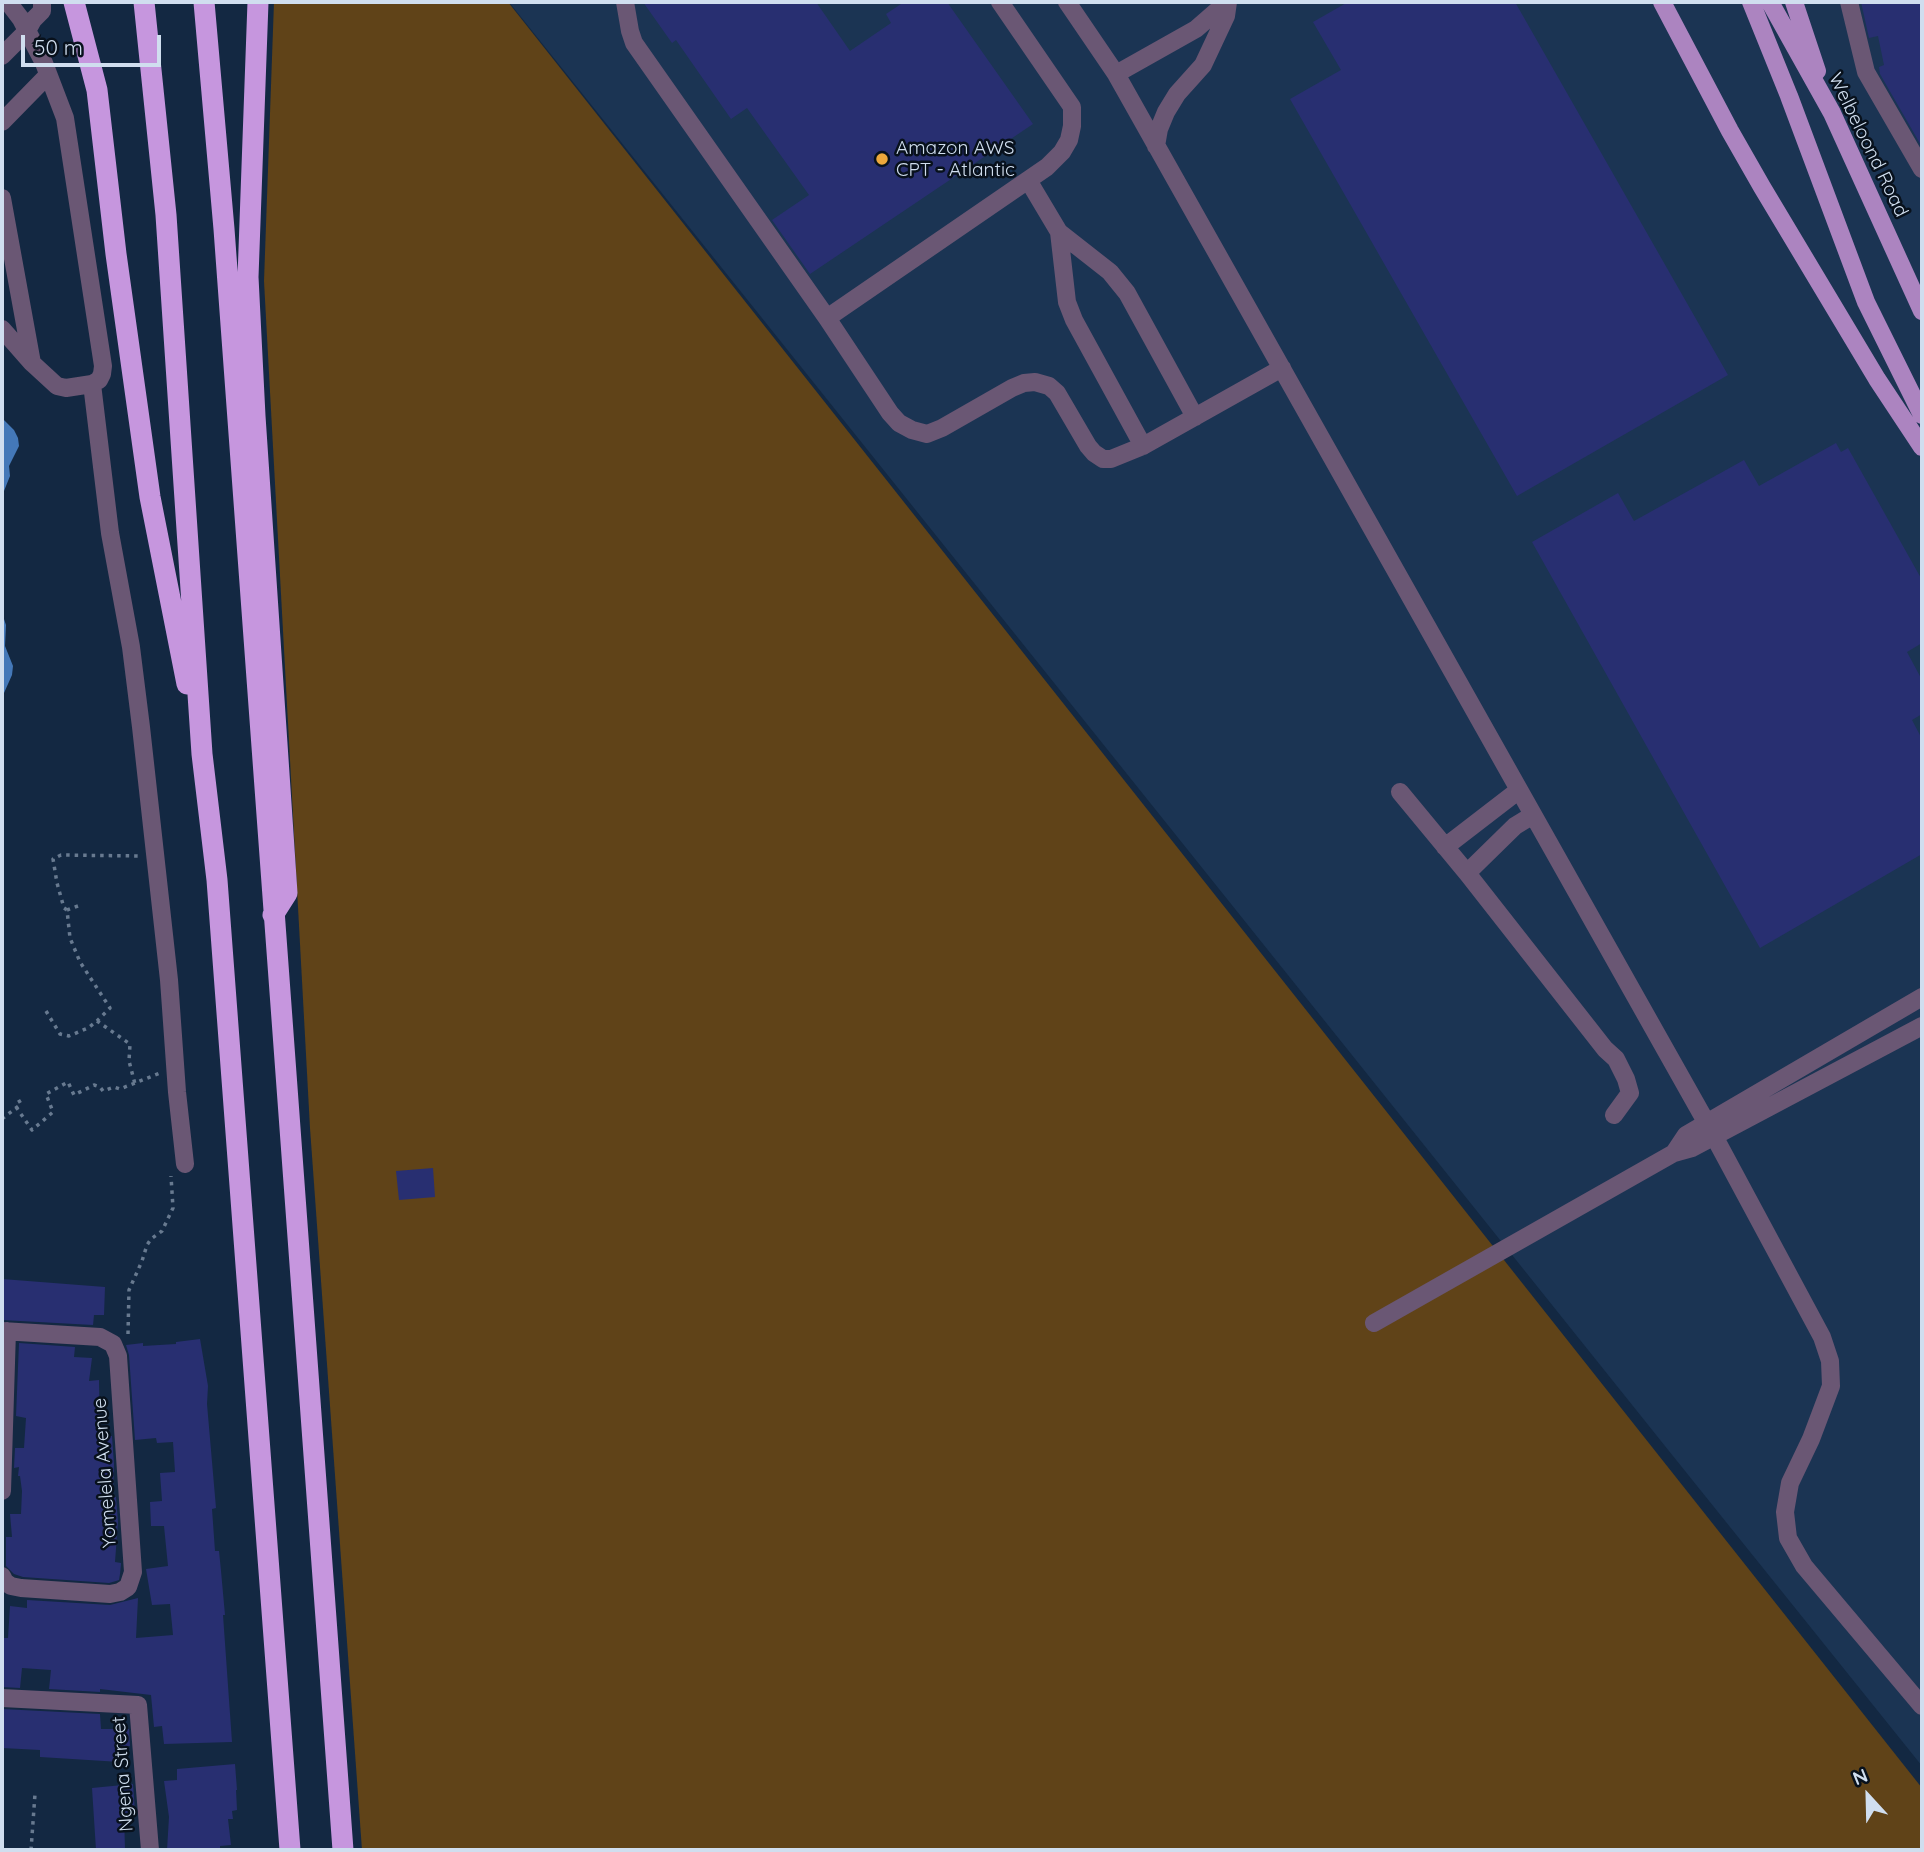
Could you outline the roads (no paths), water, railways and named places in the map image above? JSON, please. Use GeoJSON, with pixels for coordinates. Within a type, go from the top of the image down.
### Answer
{"type":"FeatureCollection","features":[{"type":"Feature","properties":{"kind":"highway"},"geometry":{"type":"LineString","coordinates":[[74,2],[97,90],[116,254],[150,497],[202,754]]}},
{"type":"Feature","properties":{"kind":"highway"},"geometry":{"type":"LineString","coordinates":[[144,2],[167,229],[202,754],[217,880],[290,1850]]}},
{"type":"Feature","properties":{"kind":"highway"},"geometry":{"type":"LineString","coordinates":[[204,2],[224,229],[343,1850]]}},
{"type":"Feature","properties":{"kind":"highway"},"geometry":{"type":"LineString","coordinates":[[258,2],[248,277],[287,892],[273,915]]}},
{"type":"Feature","properties":{"kind":"main road"},"geometry":{"type":"LineString","coordinates":[[1662,2],[1755,176],[1877,379],[1922,447]]}},
{"type":"Feature","properties":{"kind":"main road"},"geometry":{"type":"LineString","coordinates":[[1752,2],[1866,302],[1922,415]]}},
{"type":"Feature","properties":{"kind":"main road","name":"Welbeloond Road"},"geometry":{"type":"LineString","coordinates":[[1770,2],[1832,113],[1922,311]]}},
{"type":"Feature","properties":{"kind":"main road"},"geometry":{"type":"LineString","coordinates":[[1794,2],[1832,113]]}},
{"type":"Feature","properties":{"kind":"street"},"geometry":{"type":"LineString","coordinates":[[2,329],[32,363],[58,386],[66,388],[92,384],[99,380],[102,374],[103,366],[65,118],[27,31],[8,2]]}},
{"type":"Feature","properties":{"kind":"street"},"geometry":{"type":"LineString","coordinates":[[2,56],[42,11],[42,2]]}},
{"type":"Feature","properties":{"kind":"street"},"geometry":{"type":"LineString","coordinates":[[625,2],[634,43],[827,318],[890,414],[899,423],[927,434],[1012,388],[1035,382],[1049,386],[1057,393],[1088,446],[1103,459],[1111,459],[1143,446],[1282,369]]}},
{"type":"Feature","properties":{"kind":"street"},"geometry":{"type":"LineString","coordinates":[[827,318],[1047,167],[1062,152],[1069,140],[1073,126],[1072,107],[1000,2]]}},
{"type":"Feature","properties":{"kind":"street"},"geometry":{"type":"LineString","coordinates":[[1067,2],[1116,74],[1710,1130],[1822,1337],[1830,1361],[1831,1386],[1811,1439],[1790,1483],[1785,1512],[1788,1538],[1804,1566],[1922,1706]]}},
{"type":"Feature","properties":{"kind":"street"},"geometry":{"type":"LineString","coordinates":[[1116,74],[1196,29],[1227,2]]}},
{"type":"Feature","properties":{"kind":"street"},"geometry":{"type":"LineString","coordinates":[[1156,146],[1166,112],[1177,94],[1203,65],[1226,16],[1227,2]]}},
{"type":"Feature","properties":{"kind":"street"},"geometry":{"type":"LineString","coordinates":[[1849,2],[1867,72],[1922,169]]}},
{"type":"Feature","properties":{"kind":"street"},"geometry":{"type":"LineString","coordinates":[[2,122],[48,75]]}},
{"type":"Feature","properties":{"kind":"street"},"geometry":{"type":"LineString","coordinates":[[1028,180],[1059,232],[1110,272],[1127,293],[1195,417]]}},
{"type":"Feature","properties":{"kind":"street"},"geometry":{"type":"LineString","coordinates":[[2,198],[32,363]]}},
{"type":"Feature","properties":{"kind":"street"},"geometry":{"type":"LineString","coordinates":[[1059,232],[1067,302],[1074,320],[1143,446]]}},
{"type":"Feature","properties":{"kind":"street"},"geometry":{"type":"LineString","coordinates":[[92,384],[110,533],[131,647],[169,980],[185,1164]]}},
{"type":"Feature","properties":{"kind":"street"},"geometry":{"type":"LineString","coordinates":[[1446,847],[1519,790]]}},
{"type":"Feature","properties":{"kind":"street"},"geometry":{"type":"LineString","coordinates":[[1400,792],[1605,1049],[1616,1059],[1630,1093],[1614,1115]]}},
{"type":"Feature","properties":{"kind":"street"},"geometry":{"type":"LineString","coordinates":[[1467,873],[1515,826],[1533,815]]}},
{"type":"Feature","properties":{"kind":"street"},"geometry":{"type":"LineString","coordinates":[[1710,1130],[1922,997]]}},
{"type":"Feature","properties":{"kind":"street"},"geometry":{"type":"LineString","coordinates":[[1374,1324],[1674,1153],[1686,1135],[1710,1130],[1922,1026]]}},
{"type":"Feature","properties":{"kind":"street"},"geometry":{"type":"LineString","coordinates":[[2,1492],[5,1331]]}},
{"type":"Feature","properties":{"kind":"street","name":"Yomelela Avenue"},"geometry":{"type":"LineString","coordinates":[[3,1579],[11,1586],[21,1588],[110,1594],[128,1587],[133,1572],[117,1350],[113,1343],[100,1337],[5,1331]]}},
{"type":"Feature","properties":{"kind":"street","name":"Ngena Street"},"geometry":{"type":"LineString","coordinates":[[2,1698],[138,1705],[150,1850]]}},
{"type":"Feature","properties":{"kind":"water"},"geometry":{"type":"Polygon","coordinates":[[[2,418],[14,430],[19,446],[9,466],[10,476],[2,496],[2,418]]]}},
{"type":"Feature","properties":{"kind":"water"},"geometry":{"type":"Polygon","coordinates":[[[2,613],[6,625],[5,646],[13,666],[4,693],[2,710],[2,613]]]}},
{"type":"Feature","properties":{"kind":"place","name":"Amazon AWS CPT - Atlantic"},"geometry":{"type":"Point","coordinates":[882,159]}}]}
